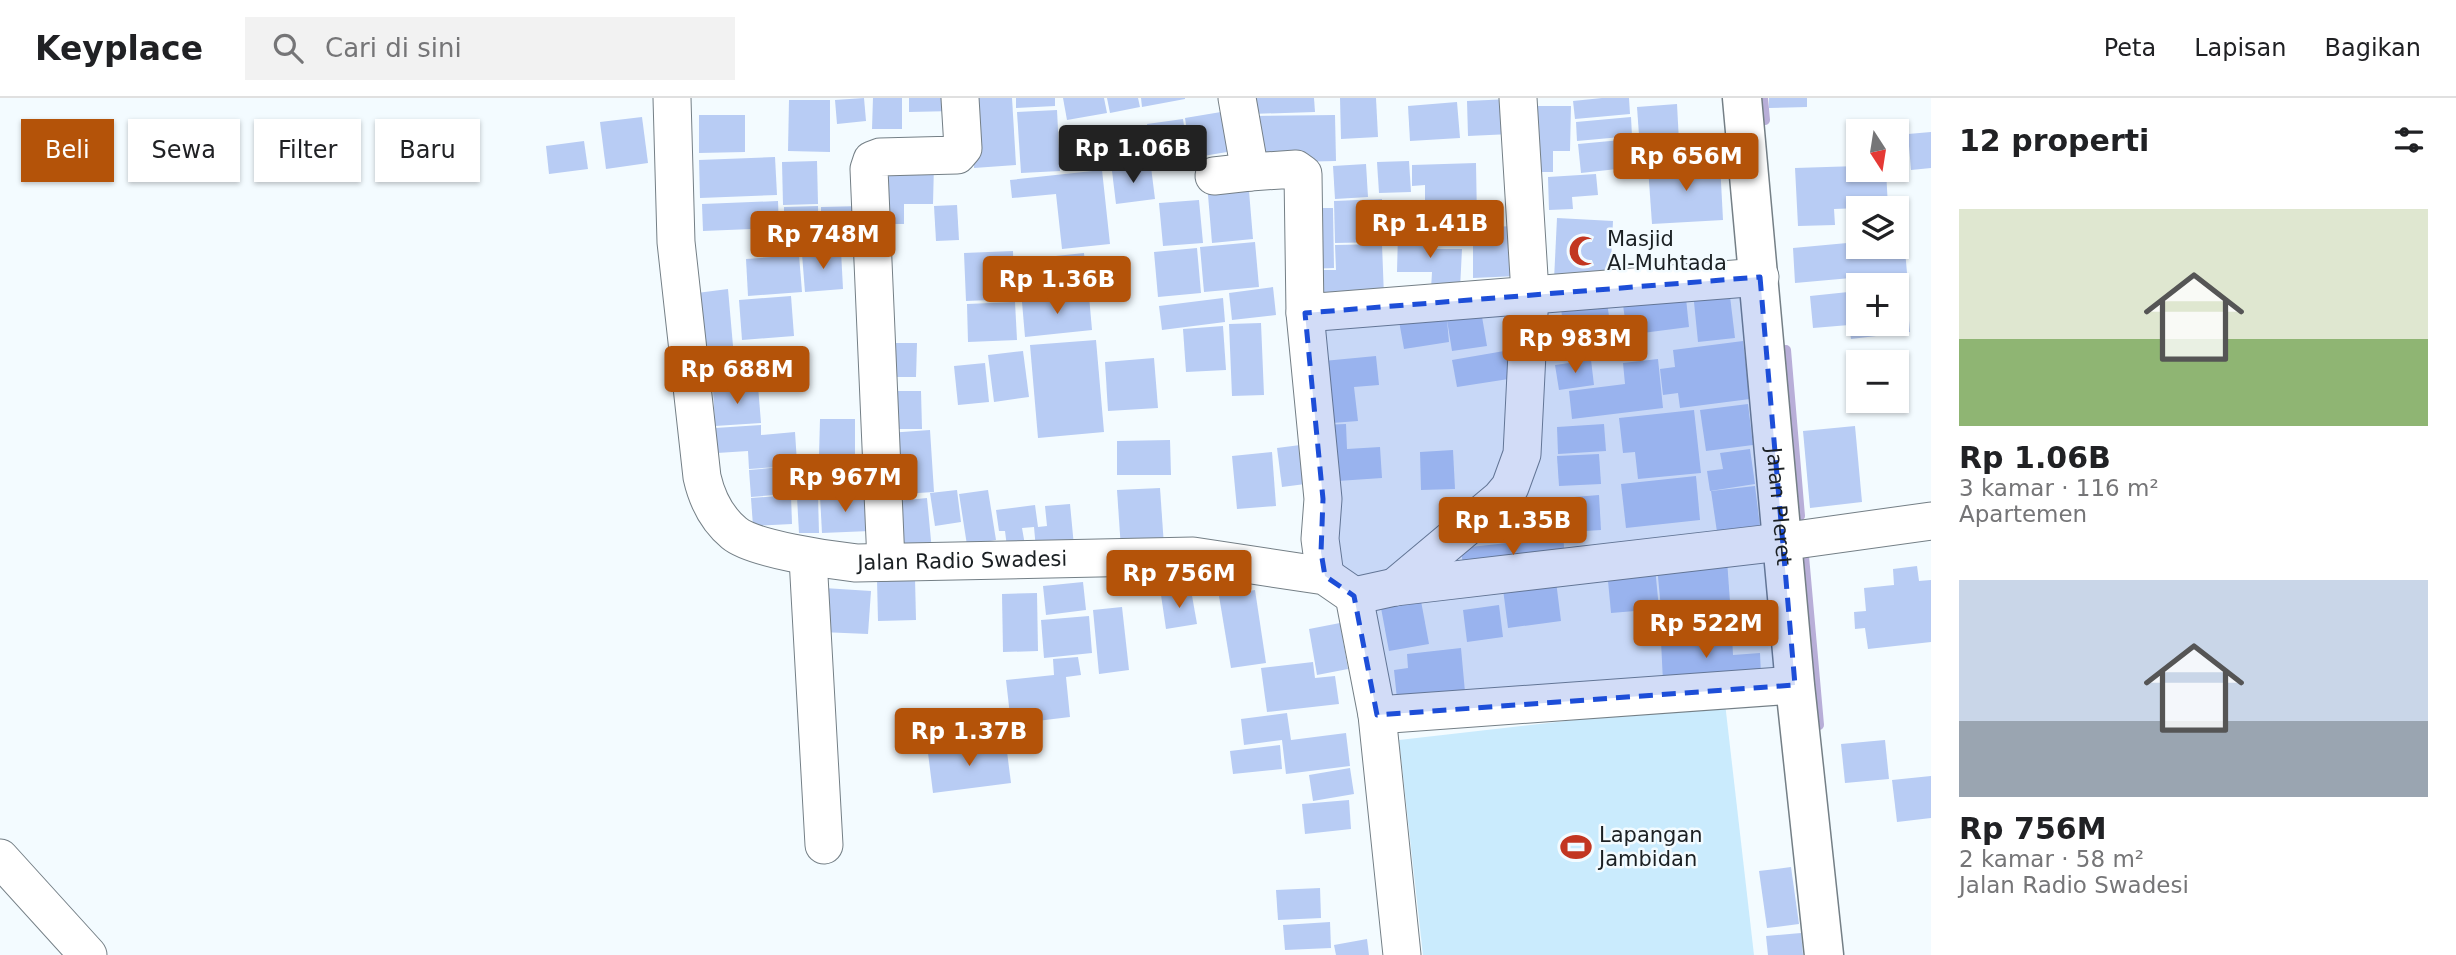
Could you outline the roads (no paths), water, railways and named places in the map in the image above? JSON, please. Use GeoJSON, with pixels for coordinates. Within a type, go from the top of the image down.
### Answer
{"type":"FeatureCollection","features":[{"type":"Feature","properties":{"kind":"main road","name":"Jalan Pleret"},"geometry":{"type":"LineString","coordinates":[[1742,98],[1742,278],[1771,543],[1795,685],[1824,955]]}},
{"type":"Feature","properties":{"kind":"street","name":"Jalan Radio Swadesi"},"geometry":{"type":"LineString","coordinates":[[672,98],[677,251],[707,496],[723,522],[737,536],[808,558],[856,564],[1172,555],[1222,559],[1325,576],[1354,596]]}},
{"type":"Feature","properties":{"kind":"street"},"geometry":{"type":"LineString","coordinates":[[886,562],[869,169],[872,160],[880,157],[957,155],[963,148],[960,98]]}},
{"type":"Feature","properties":{"kind":"street"},"geometry":{"type":"LineString","coordinates":[[1237,98],[1250,172]]}},
{"type":"Feature","properties":{"kind":"street"},"geometry":{"type":"LineString","coordinates":[[1395,587],[1500,499],[1517,473],[1522,454],[1530,293],[1518,98]]}},
{"type":"Feature","properties":{"kind":"street"},"geometry":{"type":"LineString","coordinates":[[1214,176],[1301,170],[1305,313],[1322,491],[1320,539],[1325,576]]}},
{"type":"Feature","properties":{"kind":"street"},"geometry":{"type":"LineString","coordinates":[[1305,313],[1742,278]]}},
{"type":"Feature","properties":{"kind":"street"},"geometry":{"type":"LineString","coordinates":[[1402,955],[1377,715],[1354,596],[1395,587],[1771,543],[1931,521]]}},
{"type":"Feature","properties":{"kind":"street"},"geometry":{"type":"LineString","coordinates":[[808,558],[824,845]]}},
{"type":"Feature","properties":{"kind":"street"},"geometry":{"type":"LineString","coordinates":[[1377,715],[1795,685]]}},
{"type":"Feature","properties":{"kind":"street"},"geometry":{"type":"LineString","coordinates":[[0,858],[88,955]]}},
{"type":"Feature","properties":{"kind":"waterway"},"geometry":{"type":"LineString","coordinates":[[1763,98],[1765,120]]}},
{"type":"Feature","properties":{"kind":"waterway"},"geometry":{"type":"LineString","coordinates":[[1786,350],[1800,516]]}},
{"type":"Feature","properties":{"kind":"waterway"},"geometry":{"type":"LineString","coordinates":[[1804,556],[1819,725]]}},
{"type":"Feature","properties":{"kind":"place","name":"Masjid Al-Muhtada"},"geometry":{"type":"Point","coordinates":[1584,251]}},
{"type":"Feature","properties":{"kind":"place","name":"Lapangan Jambidan"},"geometry":{"type":"Point","coordinates":[1576,847]}}]}
